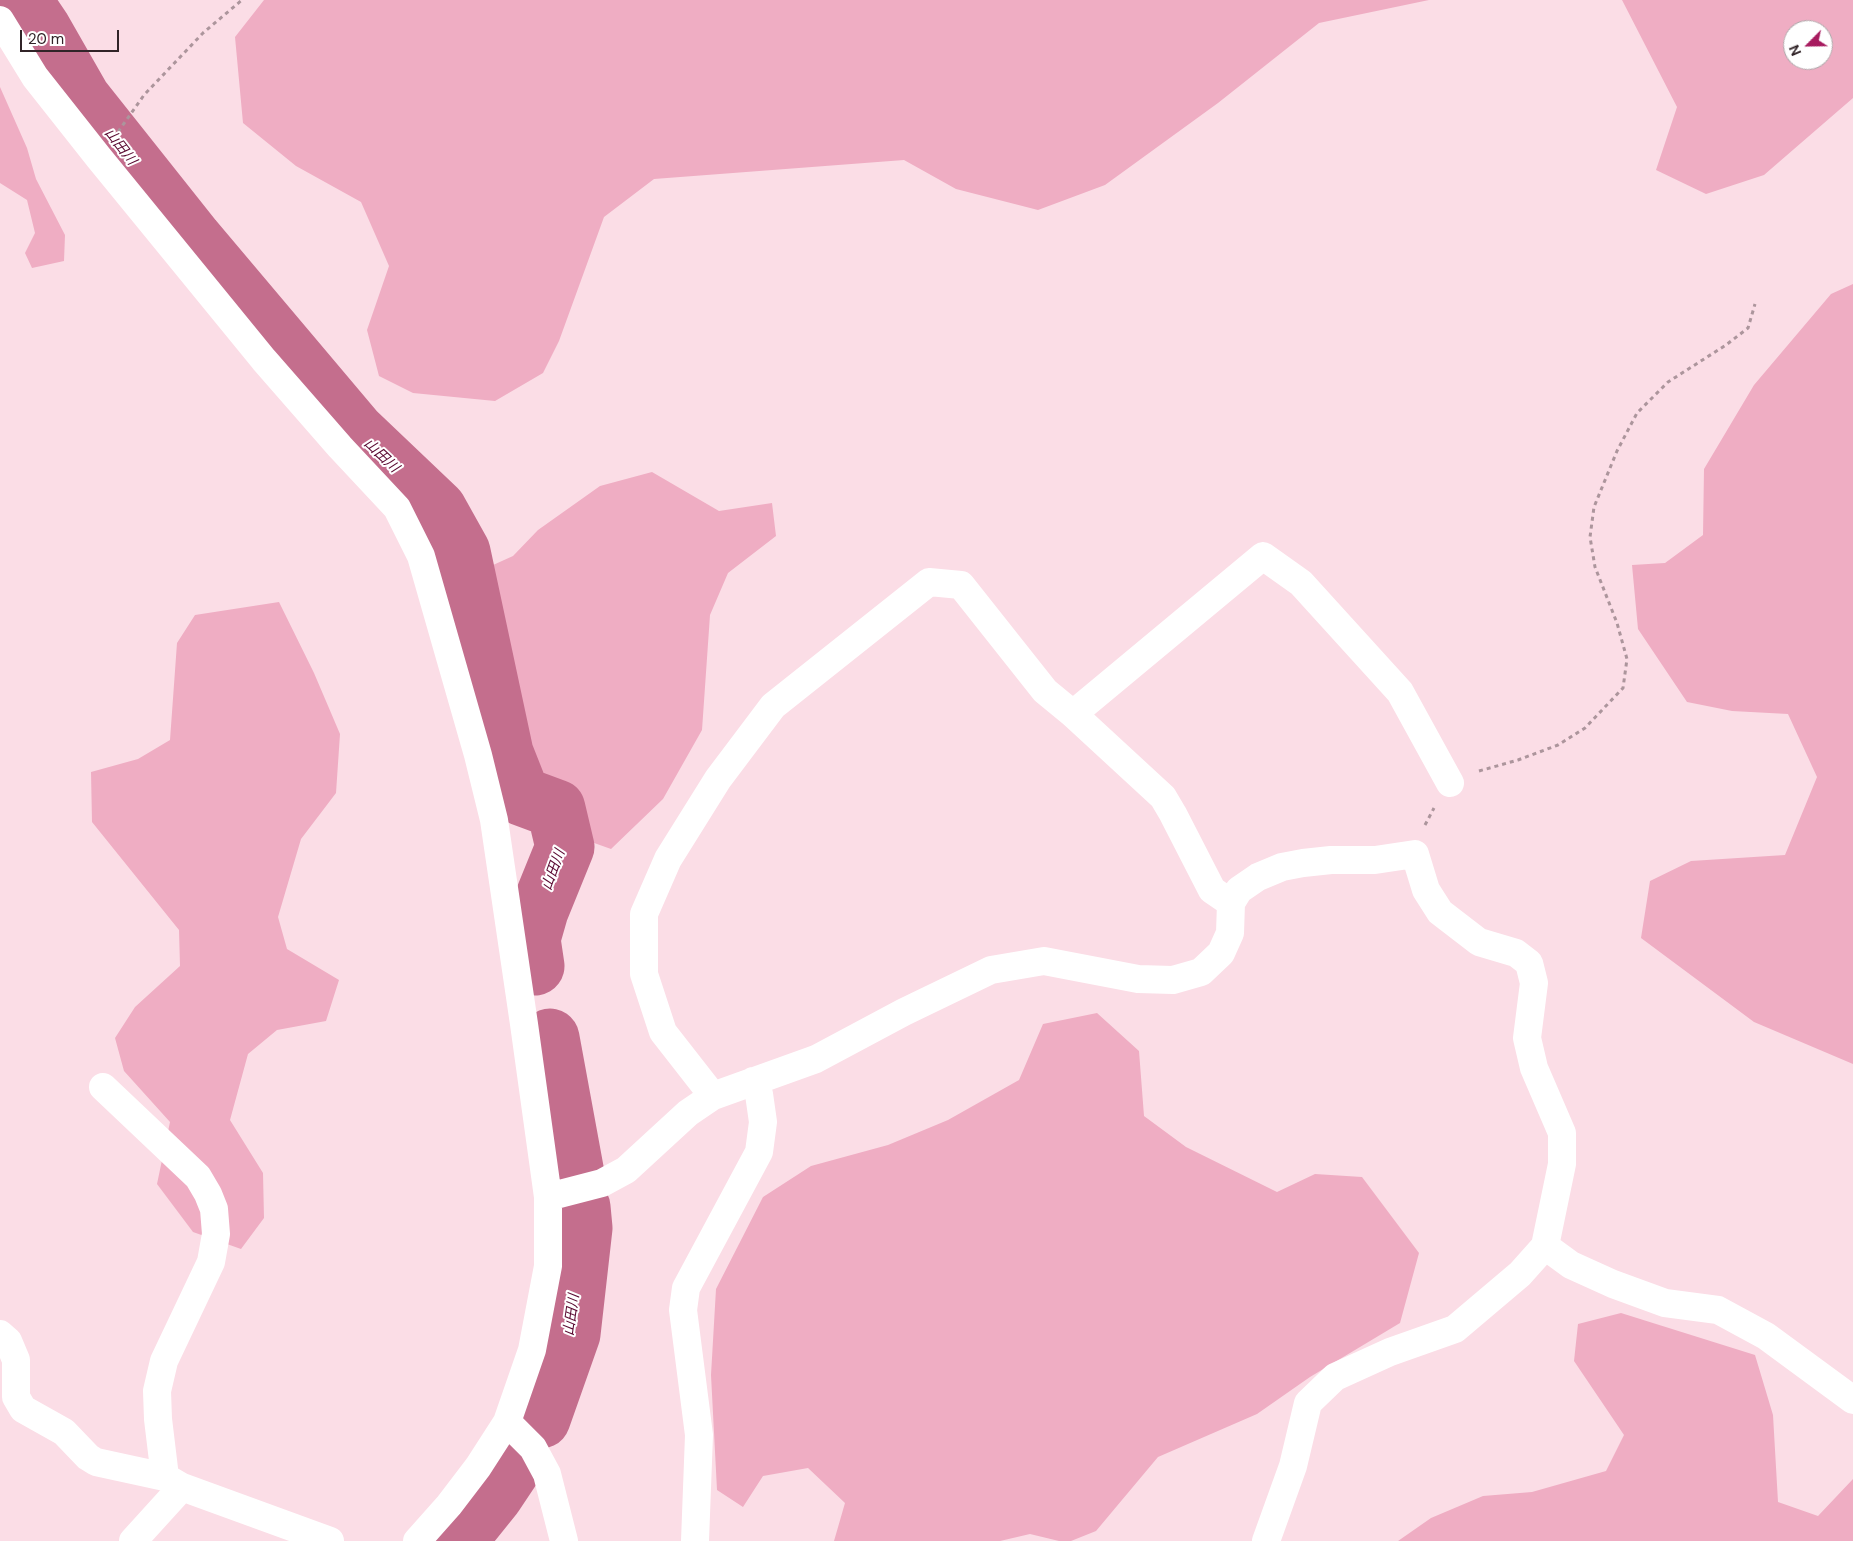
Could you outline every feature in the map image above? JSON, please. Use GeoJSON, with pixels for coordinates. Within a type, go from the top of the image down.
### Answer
{"type":"FeatureCollection","features":[{"type":"Feature","properties":{"kind":"street"},"geometry":{"type":"LineString","coordinates":[[0,20],[35,77],[99,158],[264,360],[340,447],[397,508],[421,556],[478,755],[494,820],[548,1197],[548,1266],[532,1350],[507,1422],[478,1467],[417,1541]]}},
{"type":"Feature","properties":{"kind":"street"},"geometry":{"type":"LineString","coordinates":[[1073,714],[1263,556],[1301,583],[1400,692],[1450,783]]}},
{"type":"Feature","properties":{"kind":"street"},"geometry":{"type":"LineString","coordinates":[[713,1096],[663,1032],[644,974],[644,914],[668,859],[718,780],[773,706],[929,582],[961,585],[1045,691],[1073,714],[1162,797],[1173,814],[1212,890],[1231,903]]}},
{"type":"Feature","properties":{"kind":"street"},"geometry":{"type":"LineString","coordinates":[[548,1197],[602,1183],[626,1170],[688,1112],[713,1096],[816,1059],[904,1012],[992,970],[1044,961],[1138,979],[1172,980],[1201,972],[1222,953],[1230,933],[1231,903],[1239,890],[1258,877],[1282,867],[1331,860],[1375,860],[1415,854],[1426,890],[1440,912],[1480,942],[1516,952],[1529,962],[1534,983],[1527,1038],[1534,1068],[1562,1133],[1562,1164],[1545,1246],[1520,1274],[1455,1329],[1390,1352],[1335,1378],[1308,1404],[1293,1466],[1266,1541]]}},
{"type":"Feature","properties":{"kind":"street"},"geometry":{"type":"LineString","coordinates":[[694,1541],[699,1435],[683,1310],[686,1288],[759,1152],[763,1122],[759,1094],[753,1081]]}},
{"type":"Feature","properties":{"kind":"street"},"geometry":{"type":"LineString","coordinates":[[103,1086],[198,1177],[214,1209],[216,1234],[211,1262],[164,1361],[157,1391],[158,1419],[173,1482],[134,1541]]}},
{"type":"Feature","properties":{"kind":"street"},"geometry":{"type":"LineString","coordinates":[[1545,1246],[1572,1265],[1613,1284],[1656,1300],[1665,1303],[1718,1310],[1766,1336],[1853,1400]]}},
{"type":"Feature","properties":{"kind":"street"},"geometry":{"type":"LineString","coordinates":[[0,1334],[8,1341],[16,1360],[16,1397],[23,1409],[64,1432],[88,1457],[96,1462],[173,1482],[330,1541]]}},
{"type":"Feature","properties":{"kind":"street"},"geometry":{"type":"LineString","coordinates":[[507,1422],[533,1448],[547,1474],[564,1541]]}},
{"type":"Feature","properties":{"kind":"path"},"geometry":{"type":"LineString","coordinates":[[99,158],[144,95],[203,33],[242,0]]}},
{"type":"Feature","properties":{"kind":"path"},"geometry":{"type":"LineString","coordinates":[[1415,854],[1426,825],[1443,790],[1450,783],[1469,774],[1518,760],[1558,745],[1586,728],[1624,688],[1627,659],[1617,623],[1595,567],[1590,537],[1594,507],[1616,451],[1637,413],[1668,382],[1726,345],[1748,328],[1755,304]]}},
{"type":"Feature","properties":{"kind":"shaded area"},"geometry":{"type":"Polygon","coordinates":[[[264,0],[1429,0],[1319,23],[1218,103],[1105,185],[1038,210],[956,189],[904,160],[654,179],[604,217],[559,341],[543,373],[495,401],[413,393],[379,376],[367,330],[389,266],[361,202],[296,166],[243,123],[235,37],[264,0]]]}},
{"type":"Feature","properties":{"kind":"shaded area"},"geometry":{"type":"Polygon","coordinates":[[[1622,0],[1853,0],[1853,98],[1764,175],[1706,194],[1656,170],[1677,107],[1622,0]]]}},
{"type":"Feature","properties":{"kind":"shaded area"},"geometry":{"type":"Polygon","coordinates":[[[0,87],[27,148],[36,179],[65,235],[64,261],[32,268],[25,253],[35,233],[27,200],[0,183],[0,87]]]}},
{"type":"Feature","properties":{"kind":"shaded area"},"geometry":{"type":"Polygon","coordinates":[[[1853,284],[1853,1064],[1754,1022],[1641,938],[1650,881],[1691,861],[1785,855],[1817,777],[1788,714],[1732,711],[1687,702],[1638,629],[1632,565],[1665,563],[1703,535],[1704,469],[1754,385],[1831,294],[1853,284]]]}},
{"type":"Feature","properties":{"kind":"shaded area"},"geometry":{"type":"Polygon","coordinates":[[[652,472],[719,511],[772,503],[776,536],[728,573],[710,615],[702,730],[663,799],[611,849],[583,839],[569,802],[540,776],[520,733],[482,570],[513,556],[538,530],[600,486],[652,472]]]}},
{"type":"Feature","properties":{"kind":"shaded area"},"geometry":{"type":"Polygon","coordinates":[[[279,602],[314,673],[340,734],[336,793],[301,839],[278,917],[287,949],[339,980],[326,1021],[277,1030],[248,1054],[230,1120],[263,1173],[264,1218],[241,1249],[193,1232],[157,1184],[170,1122],[124,1071],[115,1038],[135,1007],[180,966],[179,930],[92,822],[91,772],[138,759],[170,740],[177,643],[195,615],[279,602]]]}},
{"type":"Feature","properties":{"kind":"shaded area"},"geometry":{"type":"Polygon","coordinates":[[[1097,1013],[1139,1051],[1144,1116],[1186,1147],[1277,1192],[1315,1174],[1362,1177],[1419,1253],[1400,1323],[1310,1377],[1257,1414],[1158,1457],[1096,1531],[1071,1541],[1059,1541],[1030,1534],[1000,1541],[834,1541],[845,1503],[808,1468],[763,1476],[743,1507],[717,1490],[711,1375],[716,1289],[763,1197],[811,1166],[888,1145],[948,1120],[1019,1080],[1043,1024],[1097,1013]]]}},
{"type":"Feature","properties":{"kind":"shaded area"},"geometry":{"type":"Polygon","coordinates":[[[1621,1313],[1755,1355],[1773,1415],[1778,1502],[1818,1516],[1853,1479],[1853,1541],[1398,1541],[1431,1518],[1483,1496],[1532,1492],[1606,1471],[1624,1435],[1574,1361],[1578,1324],[1621,1313]]]}},
{"type":"Feature","properties":{"kind":"waterway","name":"山田川"},"geometry":{"type":"LineString","coordinates":[[22,0],[41,28],[81,98],[193,239],[355,431],[437,509],[461,552],[504,753],[521,796],[556,809],[565,847],[539,911],[531,939],[535,966]]}},
{"type":"Feature","properties":{"kind":"waterway","name":"山田川"},"geometry":{"type":"LineString","coordinates":[[550,1038],[575,1174]]}},
{"type":"Feature","properties":{"kind":"waterway","name":"山田川"},"geometry":{"type":"LineString","coordinates":[[541,1419],[571,1334],[583,1228],[581,1207]]}},
{"type":"Feature","properties":{"kind":"waterway","name":"山田川"},"geometry":{"type":"LineString","coordinates":[[457,1541],[494,1495],[518,1459]]}}]}
